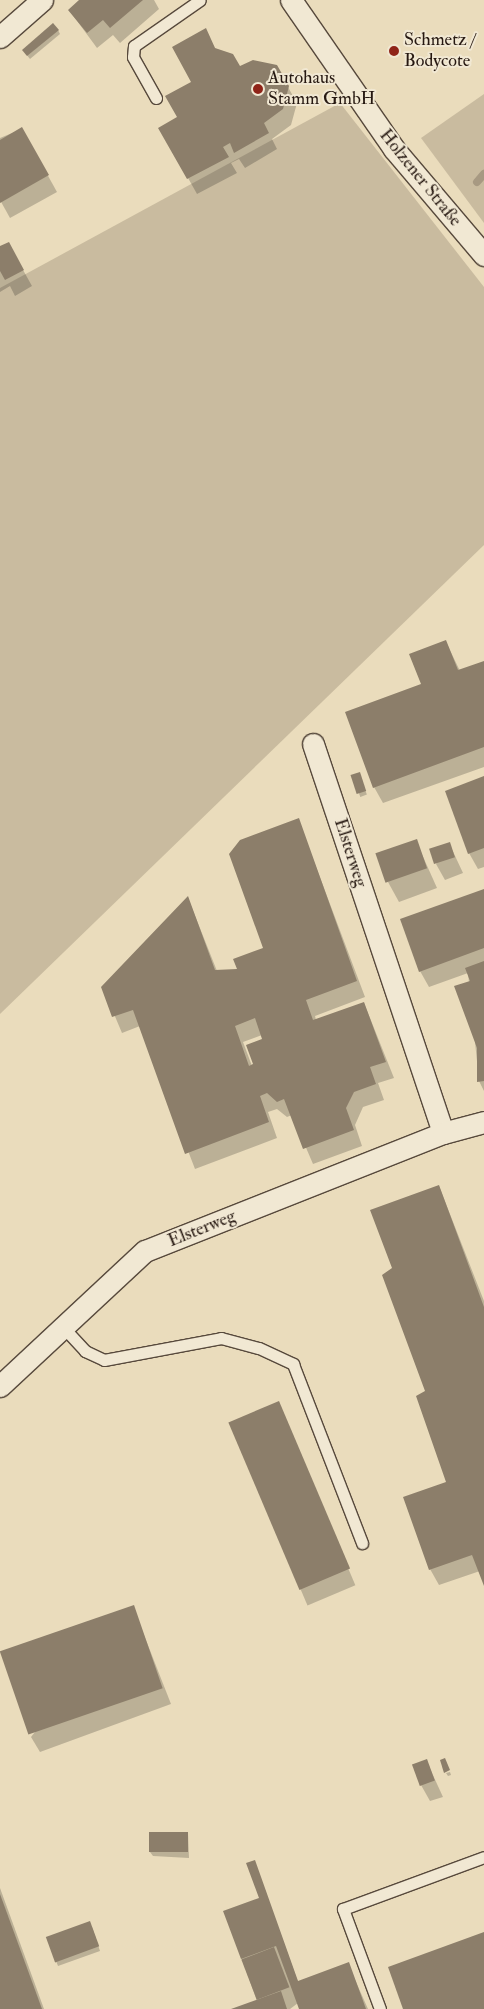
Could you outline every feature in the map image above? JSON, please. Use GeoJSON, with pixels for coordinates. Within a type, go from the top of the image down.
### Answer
{"type":"FeatureCollection","features":[{"type":"Feature","properties":{"kind":"street"},"geometry":{"type":"LineString","coordinates":[[0,36],[42,0]]}},
{"type":"Feature","properties":{"kind":"street","name":"Holzener Straße"},"geometry":{"type":"LineString","coordinates":[[290,0],[394,149],[484,255]]}},
{"type":"Feature","properties":{"kind":"street","name":"Elsterweg"},"geometry":{"type":"LineString","coordinates":[[314,744],[443,1133]]}},
{"type":"Feature","properties":{"kind":"street","name":"Elsterweg"},"geometry":{"type":"LineString","coordinates":[[0,1386],[145,1251],[443,1133],[484,1122]]}},
{"type":"Feature","properties":{"kind":"lane"},"geometry":{"type":"LineString","coordinates":[[156,98],[132,57],[134,46],[200,0]]}},
{"type":"Feature","properties":{"kind":"lane"},"geometry":{"type":"LineString","coordinates":[[63,1327],[85,1351],[104,1360],[221,1338],[293,1364],[362,1543]]}},
{"type":"Feature","properties":{"kind":"lane"},"geometry":{"type":"LineString","coordinates":[[380,2009],[343,1908],[484,1857]]}},
{"type":"Feature","properties":{"kind":"shaded area"},"geometry":{"type":"Polygon","coordinates":[[[484,94],[484,223],[421,138],[484,94]]]}},
{"type":"Feature","properties":{"kind":"shaded area"},"geometry":{"type":"Polygon","coordinates":[[[340,103],[484,287],[484,545],[0,1014],[0,288],[340,103]]]}},
{"type":"Feature","properties":{"kind":"building"},"geometry":{"type":"Polygon","coordinates":[[[79,0],[143,0],[110,28],[103,20],[87,33],[68,10],[79,0]]]}},
{"type":"Feature","properties":{"kind":"building"},"geometry":{"type":"Polygon","coordinates":[[[53,23],[59,30],[27,56],[22,50],[53,23]]]}},
{"type":"Feature","properties":{"kind":"building"},"geometry":{"type":"Polygon","coordinates":[[[206,28],[215,48],[233,54],[240,66],[253,60],[277,65],[289,86],[283,109],[264,123],[269,133],[234,153],[230,143],[223,147],[229,157],[187,179],[158,128],[177,117],[165,96],[191,82],[172,47],[206,28]]]}},
{"type":"Feature","properties":{"kind":"building"},"geometry":{"type":"Polygon","coordinates":[[[22,127],[49,175],[0,203],[0,140],[22,127]]]}},
{"type":"Feature","properties":{"kind":"building"},"geometry":{"type":"Polygon","coordinates":[[[9,242],[24,270],[5,280],[0,271],[0,246],[9,242]]]}},
{"type":"Feature","properties":{"kind":"building"},"geometry":{"type":"Polygon","coordinates":[[[446,640],[458,670],[484,661],[484,747],[373,788],[345,712],[421,684],[409,654],[446,640]]]}},
{"type":"Feature","properties":{"kind":"building"},"geometry":{"type":"Polygon","coordinates":[[[360,772],[366,791],[357,794],[350,775],[360,772]]]}},
{"type":"Feature","properties":{"kind":"building"},"geometry":{"type":"Polygon","coordinates":[[[484,776],[484,848],[468,854],[445,791],[484,776]]]}},
{"type":"Feature","properties":{"kind":"building"},"geometry":{"type":"Polygon","coordinates":[[[299,818],[357,981],[306,1000],[313,1020],[364,1002],[386,1062],[370,1067],[376,1084],[354,1092],[346,1108],[354,1130],[303,1149],[284,1099],[277,1102],[267,1093],[260,1096],[269,1122],[185,1154],[133,1010],[112,1017],[101,987],[188,896],[215,970],[237,969],[233,959],[263,948],[229,854],[240,840],[299,818]],[[255,1018],[235,1026],[249,1066],[253,1064],[246,1045],[262,1039],[255,1018]]]}},
{"type":"Feature","properties":{"kind":"building"},"geometry":{"type":"Polygon","coordinates":[[[417,839],[427,868],[385,883],[375,853],[417,839]]]}},
{"type":"Feature","properties":{"kind":"building"},"geometry":{"type":"Polygon","coordinates":[[[450,842],[455,857],[434,864],[429,849],[450,842]]]}},
{"type":"Feature","properties":{"kind":"building"},"geometry":{"type":"Polygon","coordinates":[[[484,889],[484,948],[419,972],[400,919],[484,889]]]}},
{"type":"Feature","properties":{"kind":"building"},"geometry":{"type":"Polygon","coordinates":[[[484,961],[484,1081],[477,1082],[477,1048],[454,986],[470,981],[465,968],[484,961]]]}},
{"type":"Feature","properties":{"kind":"building"},"geometry":{"type":"Polygon","coordinates":[[[439,1185],[484,1307],[484,1586],[472,1555],[429,1570],[403,1497],[446,1482],[416,1396],[425,1391],[382,1275],[392,1268],[370,1210],[439,1185]]]}},
{"type":"Feature","properties":{"kind":"building"},"geometry":{"type":"Polygon","coordinates":[[[279,1401],[350,1569],[299,1590],[228,1422],[279,1401]]]}},
{"type":"Feature","properties":{"kind":"building"},"geometry":{"type":"Polygon","coordinates":[[[134,1605],[163,1688],[28,1734],[0,1651],[134,1605]]]}},
{"type":"Feature","properties":{"kind":"building"},"geometry":{"type":"Polygon","coordinates":[[[445,1758],[450,1770],[444,1773],[440,1760],[445,1758]]]}},
{"type":"Feature","properties":{"kind":"building"},"geometry":{"type":"Polygon","coordinates":[[[427,1759],[435,1781],[420,1786],[412,1764],[427,1759]]]}},
{"type":"Feature","properties":{"kind":"building"},"geometry":{"type":"Polygon","coordinates":[[[149,1832],[188,1832],[188,1852],[149,1852],[149,1832]]]}},
{"type":"Feature","properties":{"kind":"building"},"geometry":{"type":"Polygon","coordinates":[[[255,1860],[298,1981],[349,1962],[366,2009],[299,2009],[276,1946],[241,1959],[223,1911],[259,1898],[246,1863],[255,1860]]]}},
{"type":"Feature","properties":{"kind":"building"},"geometry":{"type":"Polygon","coordinates":[[[0,1894],[42,2009],[0,2009],[0,1894]]]}},
{"type":"Feature","properties":{"kind":"building"},"geometry":{"type":"Polygon","coordinates":[[[90,1921],[99,1946],[55,1962],[46,1937],[90,1921]]]}},
{"type":"Feature","properties":{"kind":"building"},"geometry":{"type":"Polygon","coordinates":[[[484,1932],[484,2009],[403,2009],[388,1967],[484,1932]]]}},
{"type":"Feature","properties":{"kind":"building"},"geometry":{"type":"Polygon","coordinates":[[[274,1947],[289,1987],[257,2000],[241,1960],[274,1947]]]}},
{"type":"Feature","properties":{"kind":"building"},"geometry":{"type":"Polygon","coordinates":[[[281,1991],[287,2009],[231,2009],[281,1991]]]}},
{"type":"Feature","properties":{"kind":"waterway"},"geometry":{"type":"LineString","coordinates":[[477,182],[484,174]]}},
{"type":"Feature","properties":{"kind":"place","name":"Schmetz / Bodycote"},"geometry":{"type":"Point","coordinates":[394,51]}},
{"type":"Feature","properties":{"kind":"place","name":"Autohaus Stamm GmbH"},"geometry":{"type":"Point","coordinates":[258,89]}}]}
